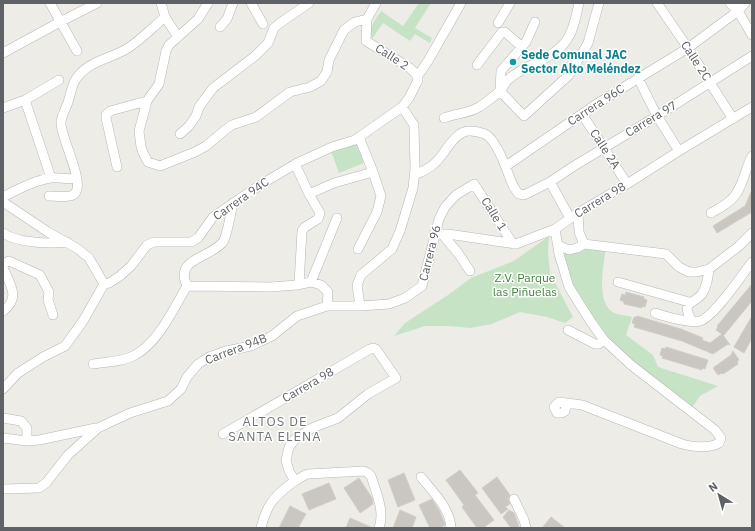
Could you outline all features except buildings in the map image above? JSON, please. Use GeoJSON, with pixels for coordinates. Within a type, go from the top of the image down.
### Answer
{"type":"FeatureCollection","features":[{"type":"Feature","properties":{"kind":"street"},"geometry":{"type":"LineString","coordinates":[[50,3],[77,51]]}},
{"type":"Feature","properties":{"kind":"street"},"geometry":{"type":"LineString","coordinates":[[3,53],[97,3]]}},
{"type":"Feature","properties":{"kind":"street"},"geometry":{"type":"LineString","coordinates":[[161,3],[165,17],[178,37]]}},
{"type":"Feature","properties":{"kind":"street"},"geometry":{"type":"LineString","coordinates":[[208,3],[198,19],[169,45],[166,51],[159,84],[147,101],[139,131],[141,147],[148,162],[160,166],[195,152],[206,146],[232,125],[256,117],[290,92],[310,87],[321,81],[327,72],[329,60],[344,30],[355,22],[367,19],[376,3]]}},
{"type":"Feature","properties":{"kind":"street"},"geometry":{"type":"LineString","coordinates":[[220,27],[227,19],[233,3]]}},
{"type":"Feature","properties":{"kind":"street"},"geometry":{"type":"LineString","coordinates":[[251,3],[263,24]]}},
{"type":"Feature","properties":{"kind":"street"},"geometry":{"type":"LineString","coordinates":[[180,134],[196,116],[199,107],[213,88],[259,52],[268,43],[274,28],[309,3]]}},
{"type":"Feature","properties":{"kind":"street","name":"Carrera 94C"},"geometry":{"type":"LineString","coordinates":[[104,284],[109,283],[120,276],[131,266],[147,245],[154,242],[191,242],[198,238],[213,217],[260,185],[295,164],[332,147],[355,140],[402,107],[409,98],[418,80],[416,75],[428,61],[461,3]]}},
{"type":"Feature","properties":{"kind":"street"},"geometry":{"type":"LineString","coordinates":[[498,23],[510,3]]}},
{"type":"Feature","properties":{"kind":"street"},"geometry":{"type":"LineString","coordinates":[[444,118],[452,114],[471,111],[479,107],[500,91],[508,79],[521,70],[552,54],[567,40],[579,3]]}},
{"type":"Feature","properties":{"kind":"street"},"geometry":{"type":"LineString","coordinates":[[535,22],[526,42],[501,71],[500,91],[524,116],[569,75],[588,43],[599,3]]}},
{"type":"Feature","properties":{"kind":"street","name":"Calle 2C"},"geometry":{"type":"LineString","coordinates":[[658,3],[733,119]]}},
{"type":"Feature","properties":{"kind":"street"},"geometry":{"type":"LineString","coordinates":[[730,3],[738,11],[752,35]]}},
{"type":"Feature","properties":{"kind":"street","name":"Carrera 96C"},"geometry":{"type":"LineString","coordinates":[[506,166],[582,114],[688,48],[738,11],[745,3]]}},
{"type":"Feature","properties":{"kind":"street"},"geometry":{"type":"LineString","coordinates":[[49,196],[73,194],[76,192],[78,184],[62,133],[61,122],[76,78],[82,71],[93,64],[129,48],[165,17]]}},
{"type":"Feature","properties":{"kind":"street","name":"Calle 2"},"geometry":{"type":"LineString","coordinates":[[367,19],[366,40],[410,68],[416,75]]}},
{"type":"Feature","properties":{"kind":"street"},"geometry":{"type":"LineString","coordinates":[[477,65],[502,32],[505,32],[522,47]]}},
{"type":"Feature","properties":{"kind":"street","name":"Carrera 97"},"geometry":{"type":"LineString","coordinates":[[506,166],[515,190],[519,194],[524,195],[550,182],[752,56]]}},
{"type":"Feature","properties":{"kind":"street"},"geometry":{"type":"LineString","coordinates":[[638,78],[657,116],[679,151]]}},
{"type":"Feature","properties":{"kind":"street"},"geometry":{"type":"LineString","coordinates":[[3,108],[25,100],[59,80]]}},
{"type":"Feature","properties":{"kind":"street"},"geometry":{"type":"LineString","coordinates":[[25,100],[51,178]]}},
{"type":"Feature","properties":{"kind":"street"},"geometry":{"type":"LineString","coordinates":[[117,167],[106,114],[110,111],[147,101]]}},
{"type":"Feature","properties":{"kind":"street"},"geometry":{"type":"LineString","coordinates":[[360,306],[357,285],[361,276],[392,249],[400,231],[413,188],[414,125],[402,107]]}},
{"type":"Feature","properties":{"kind":"street","name":"Carrera 98"},"geometry":{"type":"LineString","coordinates":[[438,234],[516,244],[555,229],[578,213],[752,107]]}},
{"type":"Feature","properties":{"kind":"street","name":"Calle 2A"},"geometry":{"type":"LineString","coordinates":[[582,114],[627,184]]}},
{"type":"Feature","properties":{"kind":"street"},"geometry":{"type":"LineString","coordinates":[[414,175],[425,171],[436,162],[459,134],[467,130],[486,134],[492,140],[506,166]]}},
{"type":"Feature","properties":{"kind":"street"},"geometry":{"type":"LineString","coordinates":[[358,249],[377,212],[381,196],[359,137]]}},
{"type":"Feature","properties":{"kind":"street"},"geometry":{"type":"LineString","coordinates":[[711,213],[733,198],[741,184],[746,167],[752,156]]}},
{"type":"Feature","properties":{"kind":"street"},"geometry":{"type":"LineString","coordinates":[[295,164],[320,213],[318,219],[305,227],[302,231],[299,284]]}},
{"type":"Feature","properties":{"kind":"street"},"geometry":{"type":"LineString","coordinates":[[309,194],[334,183],[373,172]]}},
{"type":"Feature","properties":{"kind":"street"},"geometry":{"type":"LineString","coordinates":[[3,197],[17,189],[51,178],[70,180],[77,178]]}},
{"type":"Feature","properties":{"kind":"street"},"geometry":{"type":"LineString","coordinates":[[550,182],[570,218]]}},
{"type":"Feature","properties":{"kind":"street","name":"Carrera 96"},"geometry":{"type":"LineString","coordinates":[[327,306],[389,304],[405,298],[422,286],[438,234],[439,219],[445,207],[456,195],[474,184]]}},
{"type":"Feature","properties":{"kind":"street","name":"Calle 1"},"geometry":{"type":"LineString","coordinates":[[474,184],[513,244]]}},
{"type":"Feature","properties":{"kind":"street"},"geometry":{"type":"LineString","coordinates":[[3,202],[48,232],[78,249],[89,258],[104,284],[83,321],[65,346],[43,357],[18,373],[3,389]]}},
{"type":"Feature","properties":{"kind":"street"},"geometry":{"type":"LineString","coordinates":[[187,286],[184,279],[184,271],[188,265],[217,248],[224,241],[233,203]]}},
{"type":"Feature","properties":{"kind":"street"},"geometry":{"type":"LineString","coordinates":[[578,213],[579,232],[584,244]]}},
{"type":"Feature","properties":{"kind":"street"},"geometry":{"type":"LineString","coordinates":[[311,282],[337,218]]}},
{"type":"Feature","properties":{"kind":"street"},"geometry":{"type":"LineString","coordinates":[[555,229],[560,258],[569,287],[604,340],[631,365],[719,433],[721,438],[719,443],[714,446],[694,447],[682,444],[582,405],[563,402]]}},
{"type":"Feature","properties":{"kind":"street"},"geometry":{"type":"LineString","coordinates":[[3,233],[9,237],[50,244],[67,242]]}},
{"type":"Feature","properties":{"kind":"street"},"geometry":{"type":"LineString","coordinates":[[560,258],[568,250],[577,248],[584,244],[666,254],[680,267],[689,272],[697,272],[709,269],[739,246],[752,233]]}},
{"type":"Feature","properties":{"kind":"street"},"geometry":{"type":"LineString","coordinates":[[438,234],[458,253],[470,271]]}},
{"type":"Feature","properties":{"kind":"street"},"geometry":{"type":"LineString","coordinates":[[558,245],[568,250]]}},
{"type":"Feature","properties":{"kind":"street"},"geometry":{"type":"LineString","coordinates":[[3,264],[9,261],[40,276],[49,292],[48,300],[53,315]]}},
{"type":"Feature","properties":{"kind":"street"},"geometry":{"type":"LineString","coordinates":[[655,313],[666,317],[698,322],[703,320],[713,312],[752,262]]}},
{"type":"Feature","properties":{"kind":"street"},"geometry":{"type":"LineString","coordinates":[[618,282],[689,302],[702,294],[708,283],[709,269]]}},
{"type":"Feature","properties":{"kind":"street"},"geometry":{"type":"LineString","coordinates":[[3,312],[7,301],[14,297],[13,288],[4,272]]}},
{"type":"Feature","properties":{"kind":"street"},"geometry":{"type":"LineString","coordinates":[[187,286],[270,287],[311,282],[321,285],[328,292],[327,306]]}},
{"type":"Feature","properties":{"kind":"street"},"geometry":{"type":"LineString","coordinates":[[93,364],[135,355],[147,346],[157,335],[187,286]]}},
{"type":"Feature","properties":{"kind":"street"},"geometry":{"type":"LineString","coordinates":[[689,302],[688,311],[692,321]]}},
{"type":"Feature","properties":{"kind":"street","name":"Carrera 94B"},"geometry":{"type":"LineString","coordinates":[[3,488],[39,488],[46,483],[68,455],[98,428],[130,413],[168,401],[182,389],[187,377],[198,364],[209,357],[226,351],[251,346],[272,336],[297,316],[327,306]]}},
{"type":"Feature","properties":{"kind":"street"},"geometry":{"type":"LineString","coordinates":[[568,330],[595,344],[599,344],[604,340]]}},
{"type":"Feature","properties":{"kind":"street","name":"Carrera 98"},"geometry":{"type":"LineString","coordinates":[[223,434],[371,348],[375,348],[378,350],[396,378],[368,394],[338,418],[312,428],[295,440],[289,447],[286,460],[295,481]]}},
{"type":"Feature","properties":{"kind":"street"},"geometry":{"type":"LineString","coordinates":[[3,418],[21,421],[27,428],[27,440]]}},
{"type":"Feature","properties":{"kind":"street"},"geometry":{"type":"LineString","coordinates":[[3,438],[39,440],[98,428]]}},
{"type":"Feature","properties":{"kind":"street"},"geometry":{"type":"LineString","coordinates":[[261,528],[268,508],[274,499],[295,481],[308,474],[364,471],[372,478],[380,507],[381,520],[379,528]]}},
{"type":"Feature","properties":{"kind":"street"},"geometry":{"type":"LineString","coordinates":[[421,477],[447,512],[451,528]]}},
{"type":"Feature","properties":{"kind":"street"},"geometry":{"type":"LineString","coordinates":[[514,499],[524,520],[526,528]]}},
{"type":"Feature","properties":{"kind":"green space"},"geometry":{"type":"Polygon","coordinates":[[[419,3],[431,3],[415,28],[432,38],[430,43],[415,34],[410,41],[383,23],[372,39],[371,31],[374,21],[381,11],[403,26],[419,3]]]}},
{"type":"Feature","properties":{"kind":"green space"},"geometry":{"type":"Polygon","coordinates":[[[359,142],[364,163],[339,173],[331,151],[359,142]]]}},
{"type":"Feature","properties":{"kind":"green space","name":"Z.V. Parque las Piñuelas"},"geometry":{"type":"Polygon","coordinates":[[[549,236],[548,251],[550,273],[573,317],[565,323],[547,317],[520,312],[492,324],[470,328],[425,326],[394,336],[405,323],[471,278],[514,261],[549,236]]]}},
{"type":"Feature","properties":{"kind":"green space"},"geometry":{"type":"Polygon","coordinates":[[[559,246],[577,249],[606,247],[602,290],[606,305],[611,311],[632,317],[626,335],[653,355],[658,367],[718,386],[700,396],[691,409],[607,341],[570,287],[559,246]]]}},
{"type":"Feature","properties":{"kind":"place","name":"Sede Comunal JAC Sector Alto Meléndez"},"geometry":{"type":"Point","coordinates":[513,62]}},
{"type":"Feature","properties":{"kind":"district","name":"ALTOS DE SANTA ELENA"},"geometry":{"type":"Point","coordinates":[275,428]}}]}
